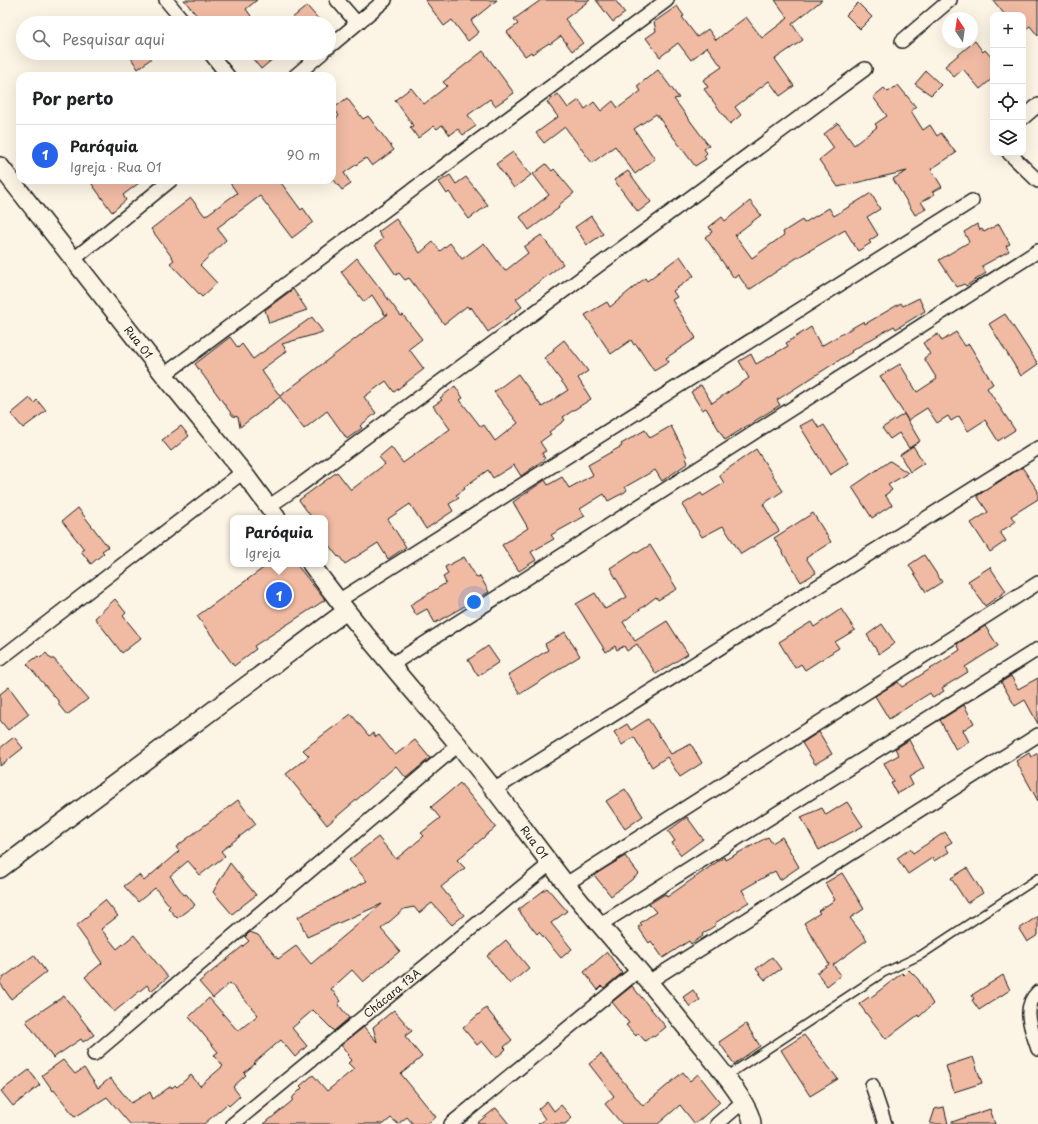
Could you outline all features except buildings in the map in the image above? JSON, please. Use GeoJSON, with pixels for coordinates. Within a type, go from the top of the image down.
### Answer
{"type":"FeatureCollection","features":[{"type":"Feature","properties":{"kind":"street"},"geometry":{"type":"LineString","coordinates":[[166,0],[179,16]]}},
{"type":"Feature","properties":{"kind":"street"},"geometry":{"type":"LineString","coordinates":[[337,0],[357,23]]}},
{"type":"Feature","properties":{"kind":"street"},"geometry":{"type":"LineString","coordinates":[[336,41],[384,0]]}},
{"type":"Feature","properties":{"kind":"street"},"geometry":{"type":"LineString","coordinates":[[164,375],[667,0]]}},
{"type":"Feature","properties":{"kind":"street"},"geometry":{"type":"LineString","coordinates":[[902,41],[950,0]]}},
{"type":"Feature","properties":{"kind":"street"},"geometry":{"type":"LineString","coordinates":[[215,60],[225,72]]}},
{"type":"Feature","properties":{"kind":"street"},"geometry":{"type":"LineString","coordinates":[[300,72],[314,60]]}},
{"type":"Feature","properties":{"kind":"street"},"geometry":{"type":"LineString","coordinates":[[272,512],[299,486],[865,69]]}},
{"type":"Feature","properties":{"kind":"street"},"geometry":{"type":"LineString","coordinates":[[1026,115],[1038,105]]}},
{"type":"Feature","properties":{"kind":"street"},"geometry":{"type":"LineString","coordinates":[[1011,156],[1038,181]]}},
{"type":"Feature","properties":{"kind":"street","name":"Rua 01"},"geometry":{"type":"LineString","coordinates":[[0,166],[164,375],[243,472],[272,512]]}},
{"type":"Feature","properties":{"kind":"street"},"geometry":{"type":"LineString","coordinates":[[74,259],[166,184]]}},
{"type":"Feature","properties":{"kind":"street"},"geometry":{"type":"LineString","coordinates":[[0,869],[342,606],[972,201]]}},
{"type":"Feature","properties":{"kind":"street"},"geometry":{"type":"LineString","coordinates":[[391,665],[1038,251]]}},
{"type":"Feature","properties":{"kind":"street"},"geometry":{"type":"LineString","coordinates":[[495,790],[1038,448]]}},
{"type":"Feature","properties":{"kind":"street"},"geometry":{"type":"LineString","coordinates":[[0,659],[243,472]]}},
{"type":"Feature","properties":{"kind":"street","name":"Rua 01"},"geometry":{"type":"LineString","coordinates":[[313,567],[342,606],[495,790],[566,884],[645,975],[744,1101],[752,1119],[752,1124]]}},
{"type":"Feature","properties":{"kind":"street"},"geometry":{"type":"LineString","coordinates":[[566,884],[1038,583]]}},
{"type":"Feature","properties":{"kind":"street"},"geometry":{"type":"LineString","coordinates":[[602,924],[1038,649]]}},
{"type":"Feature","properties":{"kind":"street"},"geometry":{"type":"LineString","coordinates":[[451,1124],[645,975],[1038,735]]}},
{"type":"Feature","properties":{"kind":"street"},"geometry":{"type":"LineString","coordinates":[[94,1054],[458,745]]}},
{"type":"Feature","properties":{"kind":"street","name":"Chácara 13A"},"geometry":{"type":"LineString","coordinates":[[233,1124],[551,863]]}},
{"type":"Feature","properties":{"kind":"street"},"geometry":{"type":"LineString","coordinates":[[1038,992],[1031,998],[1028,1016],[1038,1050]]}},
{"type":"Feature","properties":{"kind":"street"},"geometry":{"type":"LineString","coordinates":[[872,1085],[885,1124]]}},
{"type":"Feature","properties":{"kind":"street"},"geometry":{"type":"LineString","coordinates":[[717,1124],[744,1101]]}},
{"type":"Feature","properties":{"kind":"lane"},"geometry":{"type":"LineString","coordinates":[[725,1077],[883,973],[921,955],[1038,878]]}},
{"type":"Feature","properties":{"kind":"place","name":"Paróquia"},"geometry":{"type":"Point","coordinates":[279,595]}}]}
